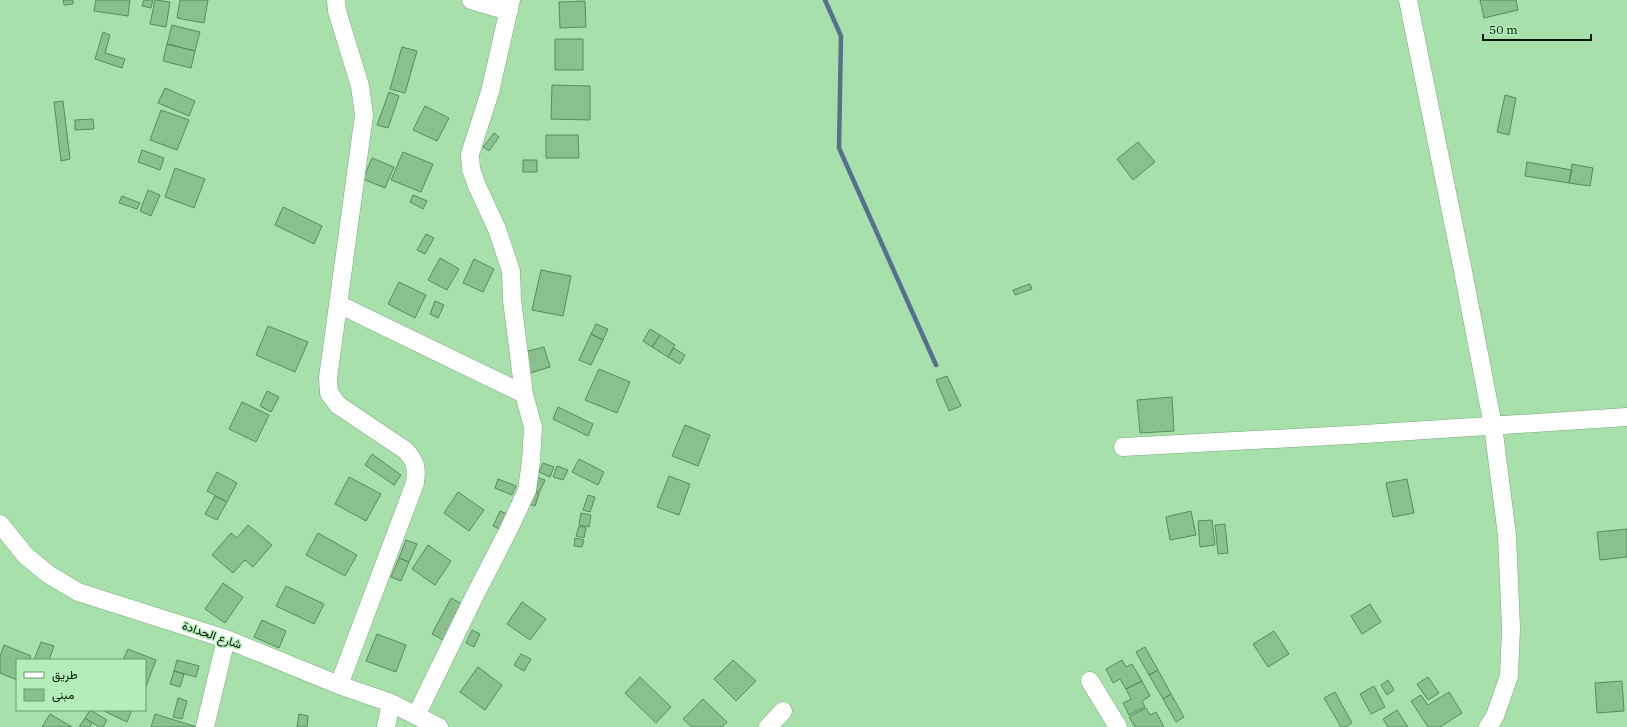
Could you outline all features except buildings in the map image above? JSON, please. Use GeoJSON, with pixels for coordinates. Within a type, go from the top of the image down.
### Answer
{"type":"FeatureCollection","features":[{"type":"Feature","properties":{"kind":"street"},"geometry":{"type":"LineString","coordinates":[[336,0],[337,12],[360,86],[364,115],[328,378],[329,393],[338,405],[405,450],[413,458],[417,472],[415,483],[339,684]]}},
{"type":"Feature","properties":{"kind":"street"},"geometry":{"type":"LineString","coordinates":[[417,714],[527,490],[533,427],[524,394],[512,300],[511,271],[497,229],[471,170],[470,154],[490,92],[510,6],[471,0]]}},
{"type":"Feature","properties":{"kind":"street"},"geometry":{"type":"LineString","coordinates":[[1408,0],[1493,426],[1507,535],[1510,628],[1509,676],[1495,716],[1488,727]]}},
{"type":"Feature","properties":{"kind":"street"},"geometry":{"type":"LineString","coordinates":[[338,304],[524,394]]}},
{"type":"Feature","properties":{"kind":"street"},"geometry":{"type":"LineString","coordinates":[[1123,447],[1627,417]]}},
{"type":"Feature","properties":{"kind":"street","name":"شارع الحدادة"},"geometry":{"type":"LineString","coordinates":[[0,524],[26,556],[48,574],[78,592],[226,639],[391,703],[417,714],[439,727]]}},
{"type":"Feature","properties":{"kind":"street"},"geometry":{"type":"LineString","coordinates":[[205,727],[226,639]]}},
{"type":"Feature","properties":{"kind":"street"},"geometry":{"type":"LineString","coordinates":[[1090,681],[1118,727]]}},
{"type":"Feature","properties":{"kind":"street"},"geometry":{"type":"LineString","coordinates":[[386,727],[391,703]]}},
{"type":"Feature","properties":{"kind":"street"},"geometry":{"type":"LineString","coordinates":[[768,727],[783,711]]}},
{"type":"Feature","properties":{"kind":"waterway"},"geometry":{"type":"LineString","coordinates":[[825,0],[841,36],[839,148],[936,365]]}}]}
